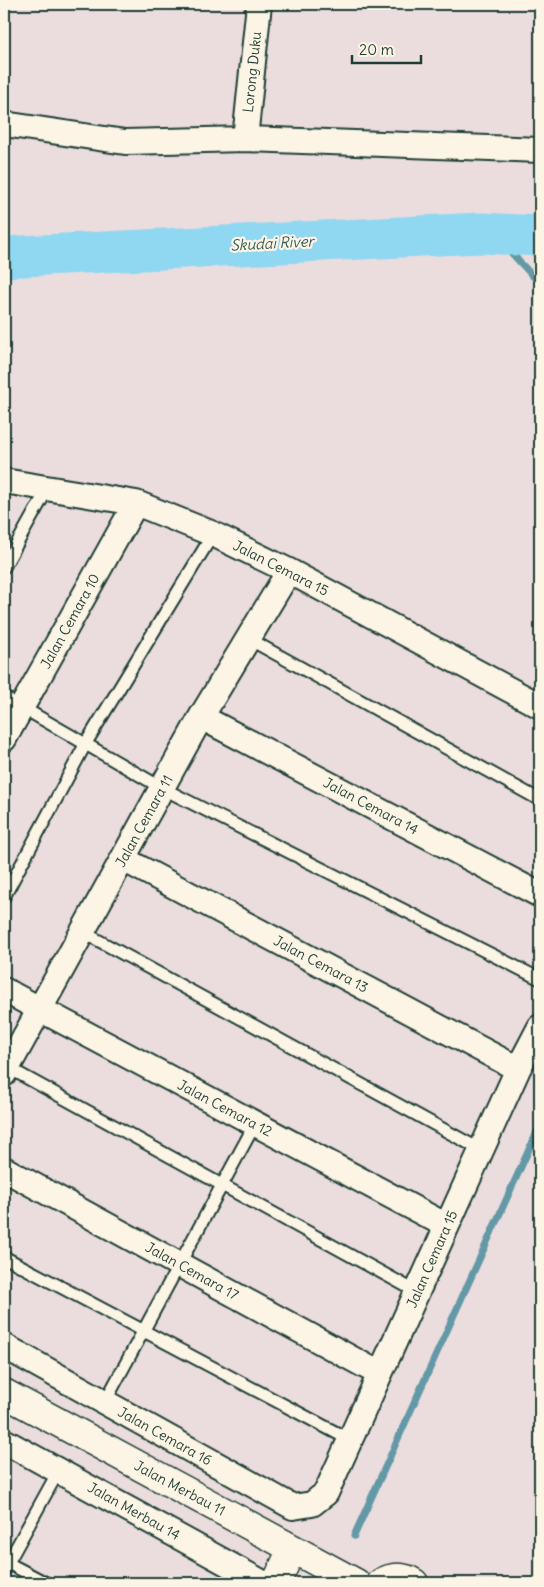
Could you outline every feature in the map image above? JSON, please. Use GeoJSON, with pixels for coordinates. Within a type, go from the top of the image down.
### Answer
{"type":"FeatureCollection","features":[{"type":"Feature","properties":{"kind":"street","name":"Lorong Duku"},"geometry":{"type":"LineString","coordinates":[[245,139],[258,4]]}},
{"type":"Feature","properties":{"kind":"street"},"geometry":{"type":"LineString","coordinates":[[4,124],[125,142],[245,139],[540,150]]}},
{"type":"Feature","properties":{"kind":"street","name":"Jalan Cemara 15"},"geometry":{"type":"LineString","coordinates":[[4,481],[136,503],[213,534],[289,570],[540,706]]}},
{"type":"Feature","properties":{"kind":"street","name":"Jalan Cemara 10"},"geometry":{"type":"LineString","coordinates":[[4,739],[13,701],[136,503]]}},
{"type":"Feature","properties":{"kind":"street","name":"Jalan Cemara 11"},"geometry":{"type":"LineString","coordinates":[[6,1071],[201,717],[289,570]]}},
{"type":"Feature","properties":{"kind":"street","name":"Jalan Cemara 14"},"geometry":{"type":"LineString","coordinates":[[201,717],[540,895]]}},
{"type":"Feature","properties":{"kind":"street","name":"Jalan Cemara 13"},"geometry":{"type":"LineString","coordinates":[[123,858],[518,1069]]}},
{"type":"Feature","properties":{"kind":"street","name":"Jalan Cemara 12"},"geometry":{"type":"LineString","coordinates":[[4,990],[447,1226]]}},
{"type":"Feature","properties":{"kind":"street","name":"Jalan Cemara 15"},"geometry":{"type":"LineString","coordinates":[[326,1493],[518,1069],[540,1026]]}},
{"type":"Feature","properties":{"kind":"street","name":"Jalan Cemara 17"},"geometry":{"type":"LineString","coordinates":[[4,1169],[380,1374]]}},
{"type":"Feature","properties":{"kind":"street","name":"Jalan Cemara 16"},"geometry":{"type":"LineString","coordinates":[[4,1346],[293,1507],[312,1504],[326,1493]]}},
{"type":"Feature","properties":{"kind":"street","name":"Jalan Merbau 11"},"geometry":{"type":"LineString","coordinates":[[4,1393],[356,1583]]}},
{"type":"Feature","properties":{"kind":"street","name":"Jalan Merbau 14"},"geometry":{"type":"LineString","coordinates":[[4,1441],[263,1583]]}},
{"type":"Feature","properties":{"kind":"street"},"geometry":{"type":"LineString","coordinates":[[276,1583],[292,1549]]}},
{"type":"Feature","properties":{"kind":"street"},"geometry":{"type":"LineString","coordinates":[[381,1583],[394,1577],[404,1578],[414,1583]]}},
{"type":"Feature","properties":{"kind":"lane"},"geometry":{"type":"LineString","coordinates":[[4,567],[48,488]]}},
{"type":"Feature","properties":{"kind":"lane"},"geometry":{"type":"LineString","coordinates":[[4,897],[86,743],[213,534]]}},
{"type":"Feature","properties":{"kind":"lane"},"geometry":{"type":"LineString","coordinates":[[249,639],[540,800]]}},
{"type":"Feature","properties":{"kind":"lane"},"geometry":{"type":"LineString","coordinates":[[13,701],[162,788],[540,979]]}},
{"type":"Feature","properties":{"kind":"lane"},"geometry":{"type":"LineString","coordinates":[[83,932],[481,1150]]}},
{"type":"Feature","properties":{"kind":"lane"},"geometry":{"type":"LineString","coordinates":[[6,1071],[222,1185],[417,1292]]}},
{"type":"Feature","properties":{"kind":"lane"},"geometry":{"type":"LineString","coordinates":[[105,1402],[256,1124]]}},
{"type":"Feature","properties":{"kind":"lane"},"geometry":{"type":"LineString","coordinates":[[4,1257],[350,1440]]}},
{"type":"Feature","properties":{"kind":"lane"},"geometry":{"type":"LineString","coordinates":[[46,1583],[5,1565],[59,1470]]}},
{"type":"Feature","properties":{"kind":"waterway","name":"Skudai River"},"geometry":{"type":"LineString","coordinates":[[4,257],[480,233],[540,236]]}},
{"type":"Feature","properties":{"kind":"waterway"},"geometry":{"type":"LineString","coordinates":[[494,234],[540,284]]}},
{"type":"Feature","properties":{"kind":"waterway"},"geometry":{"type":"LineString","coordinates":[[354,1536],[540,1125]]}}]}
